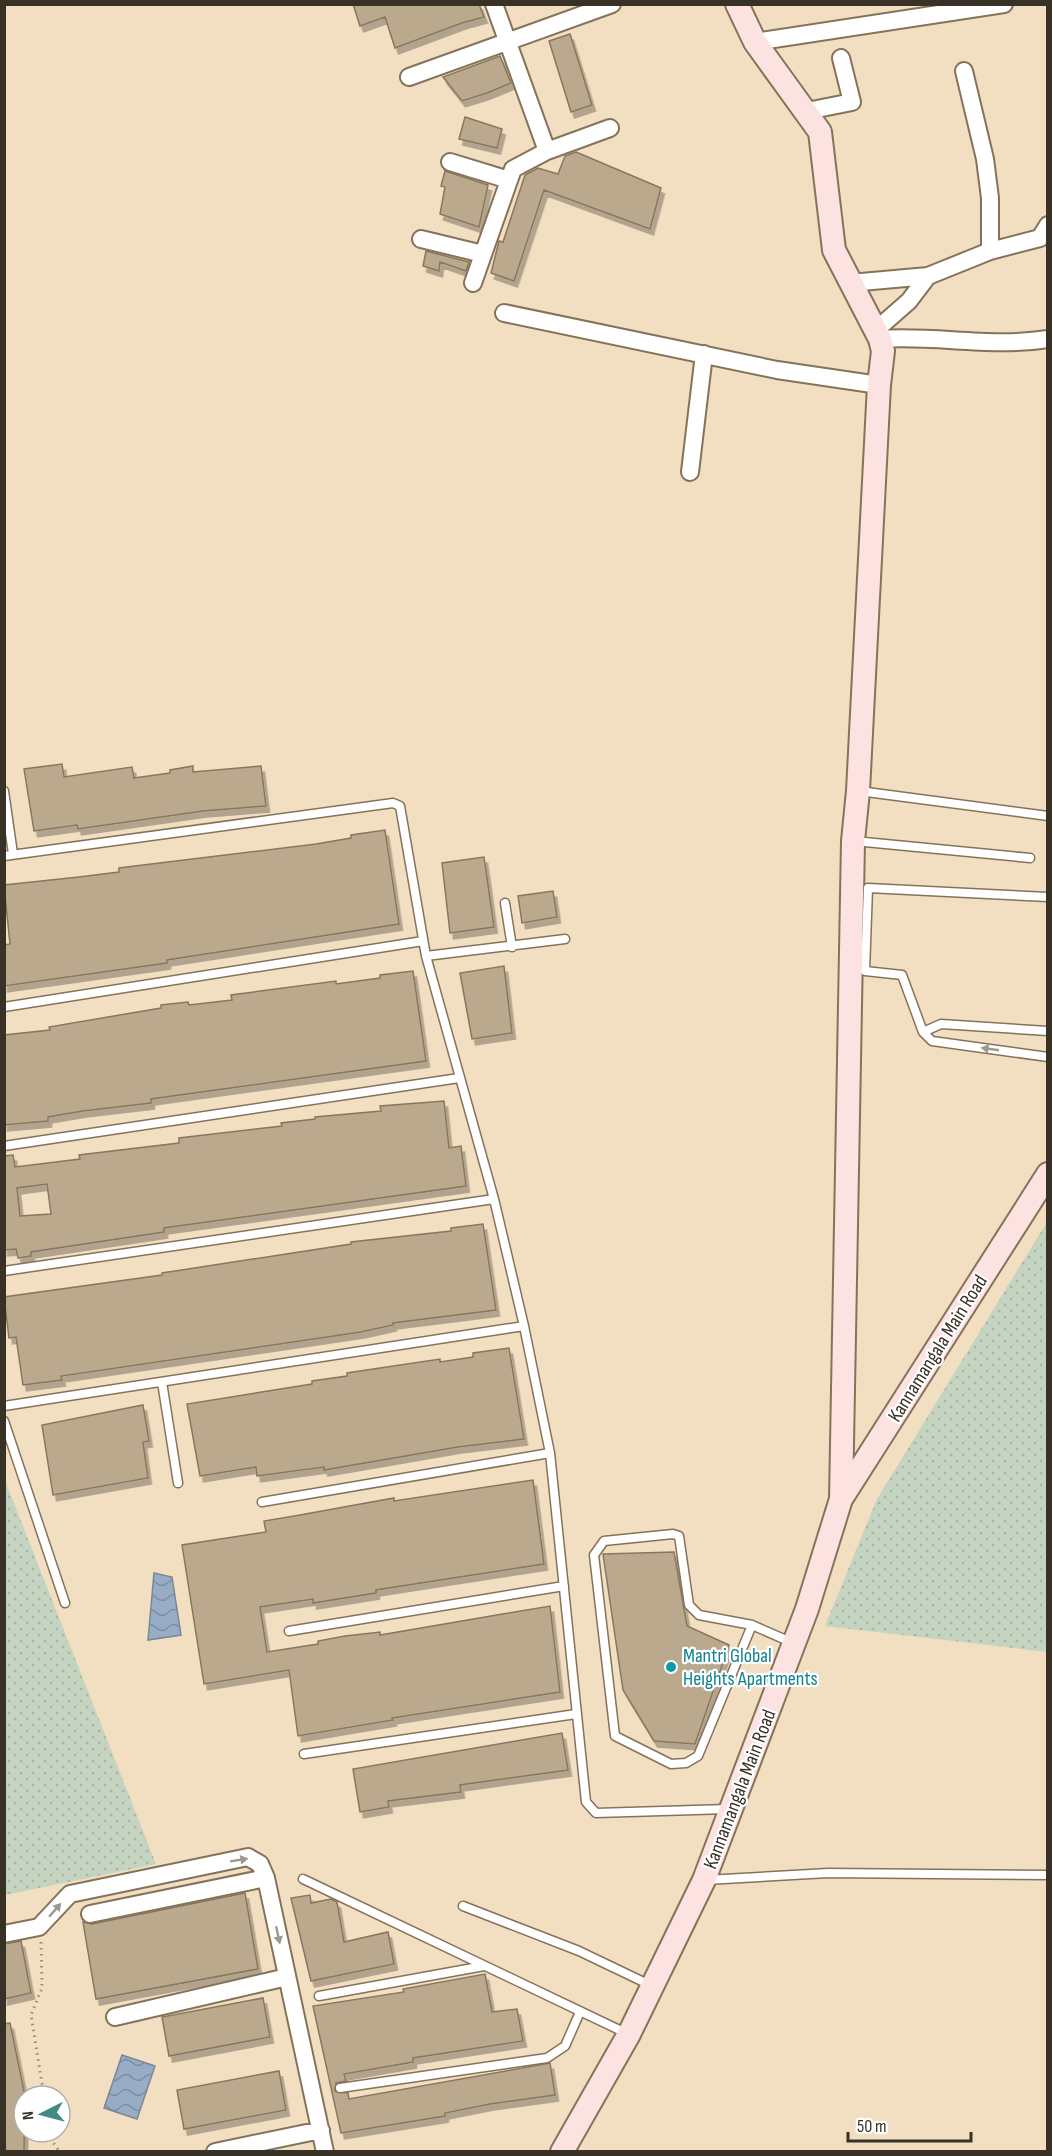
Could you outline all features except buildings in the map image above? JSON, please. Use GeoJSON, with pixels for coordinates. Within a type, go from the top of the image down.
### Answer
{"type":"FeatureCollection","features":[{"type":"Feature","properties":{"kind":"street"},"geometry":{"type":"LineString","coordinates":[[494,4],[547,151]]}},
{"type":"Feature","properties":{"kind":"street"},"geometry":{"type":"LineString","coordinates":[[410,77],[612,4]]}},
{"type":"Feature","properties":{"kind":"street"},"geometry":{"type":"LineString","coordinates":[[737,4],[755,42],[820,132],[834,250],[878,335],[883,351],[879,385],[858,791],[853,841],[841,1499]]}},
{"type":"Feature","properties":{"kind":"street"},"geometry":{"type":"LineString","coordinates":[[755,42],[1004,4]]}},
{"type":"Feature","properties":{"kind":"street"},"geometry":{"type":"LineString","coordinates":[[807,111],[852,102],[841,58]]}},
{"type":"Feature","properties":{"kind":"street"},"geometry":{"type":"LineString","coordinates":[[964,71],[985,159],[990,198],[990,251]]}},
{"type":"Feature","properties":{"kind":"street"},"geometry":{"type":"LineString","coordinates":[[473,283],[513,169],[547,151],[610,128]]}},
{"type":"Feature","properties":{"kind":"street"},"geometry":{"type":"LineString","coordinates":[[450,162],[509,180]]}},
{"type":"Feature","properties":{"kind":"street"},"geometry":{"type":"LineString","coordinates":[[850,283],[928,276],[990,251],[1040,238],[1047,225]]}},
{"type":"Feature","properties":{"kind":"street"},"geometry":{"type":"LineString","coordinates":[[421,239],[483,254]]}},
{"type":"Feature","properties":{"kind":"street"},"geometry":{"type":"LineString","coordinates":[[878,335],[928,276]]}},
{"type":"Feature","properties":{"kind":"street"},"geometry":{"type":"LineString","coordinates":[[504,313],[777,370],[879,385]]}},
{"type":"Feature","properties":{"kind":"street"},"geometry":{"type":"LineString","coordinates":[[878,335],[1013,344],[1047,339]]}},
{"type":"Feature","properties":{"kind":"street"},"geometry":{"type":"LineString","coordinates":[[690,472],[704,354]]}},
{"type":"Feature","properties":{"kind":"street","name":"Kannamangala Main Road"},"geometry":{"type":"LineString","coordinates":[[562,2151],[629,2034],[704,1880],[794,1644],[841,1499],[1047,1174]]}},
{"type":"Feature","properties":{"kind":"street"},"geometry":{"type":"LineString","coordinates":[[4,1934],[39,1927],[70,1894],[248,1857],[260,1864],[266,1878],[325,2151]]}},
{"type":"Feature","properties":{"kind":"street"},"geometry":{"type":"LineString","coordinates":[[90,1914],[266,1878]]}},
{"type":"Feature","properties":{"kind":"street"},"geometry":{"type":"LineString","coordinates":[[115,2016],[287,1977]]}},
{"type":"Feature","properties":{"kind":"street"},"geometry":{"type":"LineString","coordinates":[[215,2151],[321,2130]]}},
{"type":"Feature","properties":{"kind":"lane"},"geometry":{"type":"LineString","coordinates":[[4,791],[9,855],[393,803],[400,806],[426,956],[494,1198],[524,1326],[550,1453],[586,1802],[596,1813],[731,1809]]}},
{"type":"Feature","properties":{"kind":"lane"},"geometry":{"type":"LineString","coordinates":[[858,791],[1047,816]]}},
{"type":"Feature","properties":{"kind":"lane"},"geometry":{"type":"LineString","coordinates":[[853,841],[1030,858]]}},
{"type":"Feature","properties":{"kind":"lane"},"geometry":{"type":"LineString","coordinates":[[1047,897],[867,888],[865,971],[902,975],[923,1032],[932,1041],[1047,1057]]}},
{"type":"Feature","properties":{"kind":"lane"},"geometry":{"type":"LineString","coordinates":[[505,903],[512,947]]}},
{"type":"Feature","properties":{"kind":"lane"},"geometry":{"type":"LineString","coordinates":[[426,956],[565,939]]}},
{"type":"Feature","properties":{"kind":"lane"},"geometry":{"type":"LineString","coordinates":[[4,1007],[423,941]]}},
{"type":"Feature","properties":{"kind":"lane"},"geometry":{"type":"LineString","coordinates":[[923,1032],[941,1023],[1047,1031]]}},
{"type":"Feature","properties":{"kind":"lane"},"geometry":{"type":"LineString","coordinates":[[4,1146],[459,1078]]}},
{"type":"Feature","properties":{"kind":"lane"},"geometry":{"type":"LineString","coordinates":[[4,1271],[494,1198]]}},
{"type":"Feature","properties":{"kind":"lane"},"geometry":{"type":"LineString","coordinates":[[4,1406],[524,1326]]}},
{"type":"Feature","properties":{"kind":"lane"},"geometry":{"type":"LineString","coordinates":[[162,1382],[178,1483]]}},
{"type":"Feature","properties":{"kind":"lane"},"geometry":{"type":"LineString","coordinates":[[4,1421],[65,1604]]}},
{"type":"Feature","properties":{"kind":"lane"},"geometry":{"type":"LineString","coordinates":[[262,1502],[550,1453]]}},
{"type":"Feature","properties":{"kind":"lane"},"geometry":{"type":"LineString","coordinates":[[752,1625],[698,1756],[686,1763],[671,1764],[615,1736],[594,1555],[604,1541],[673,1534],[679,1536],[689,1605],[693,1610],[699,1615],[752,1625],[794,1644]]}},
{"type":"Feature","properties":{"kind":"lane"},"geometry":{"type":"LineString","coordinates":[[289,1631],[564,1586]]}},
{"type":"Feature","properties":{"kind":"lane"},"geometry":{"type":"LineString","coordinates":[[304,1754],[576,1714]]}},
{"type":"Feature","properties":{"kind":"lane"},"geometry":{"type":"LineString","coordinates":[[704,1880],[828,1873],[1047,1875]]}},
{"type":"Feature","properties":{"kind":"lane"},"geometry":{"type":"LineString","coordinates":[[303,1879],[629,2034]]}},
{"type":"Feature","properties":{"kind":"lane"},"geometry":{"type":"LineString","coordinates":[[463,1906],[579,1951],[653,1987]]}},
{"type":"Feature","properties":{"kind":"lane"},"geometry":{"type":"LineString","coordinates":[[319,1996],[484,1966]]}},
{"type":"Feature","properties":{"kind":"lane"},"geometry":{"type":"LineString","coordinates":[[340,2088],[547,2058],[565,2046],[580,2012]]}},
{"type":"Feature","properties":{"kind":"path"},"geometry":{"type":"LineString","coordinates":[[39,1927],[42,1988],[31,2014],[42,2084]]}},
{"type":"Feature","properties":{"kind":"green space"},"geometry":{"type":"Polygon","coordinates":[[[1047,1222],[1047,1652],[825,1626],[877,1499],[1047,1222]]]}},
{"type":"Feature","properties":{"kind":"green space"},"geometry":{"type":"Polygon","coordinates":[[[4,1478],[156,1864],[5,1895],[4,1895],[4,1478]]]}},
{"type":"Feature","properties":{"kind":"water"},"geometry":{"type":"Polygon","coordinates":[[[154,1573],[172,1577],[181,1635],[148,1640],[154,1573]]]}},
{"type":"Feature","properties":{"kind":"water"},"geometry":{"type":"Polygon","coordinates":[[[122,2055],[155,2066],[137,2119],[104,2108],[122,2055]]]}},
{"type":"Feature","properties":{"kind":"place","name":"Mantri Global Heights Apartments"},"geometry":{"type":"Point","coordinates":[671,1667]}}]}
